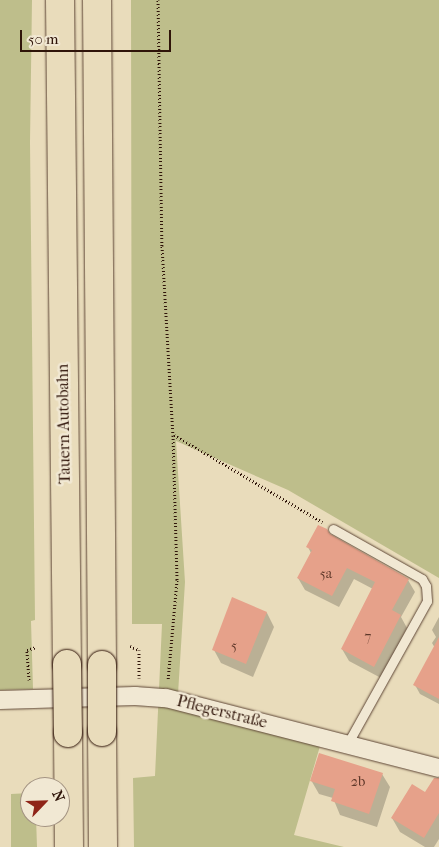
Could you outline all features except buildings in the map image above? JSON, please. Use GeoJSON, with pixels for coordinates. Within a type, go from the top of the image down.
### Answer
{"type":"FeatureCollection","features":[{"type":"Feature","properties":{"kind":"highway","name":"Tauern Autobahn"},"geometry":{"type":"LineString","coordinates":[[60,0],[69,847]]}},
{"type":"Feature","properties":{"kind":"highway"},"geometry":{"type":"LineString","coordinates":[[96,0],[103,847]]}},
{"type":"Feature","properties":{"kind":"street","name":"Pflegerstraße"},"geometry":{"type":"LineString","coordinates":[[0,700],[140,696],[166,698],[348,743],[439,768]]}},
{"type":"Feature","properties":{"kind":"lane"},"geometry":{"type":"LineString","coordinates":[[333,529],[422,579],[426,586],[427,601],[348,743]]}},
{"type":"Feature","properties":{"kind":"path"},"geometry":{"type":"LineString","coordinates":[[158,0],[162,246],[173,435],[177,580],[166,698]]}},
{"type":"Feature","properties":{"kind":"path"},"geometry":{"type":"LineString","coordinates":[[173,435],[333,529]]}},
{"type":"Feature","properties":{"kind":"path"},"geometry":{"type":"LineString","coordinates":[[130,646],[139,650],[140,696]]}},
{"type":"Feature","properties":{"kind":"path"},"geometry":{"type":"LineString","coordinates":[[28,698],[27,650],[36,647]]}},
{"type":"Feature","properties":{"kind":"green space"},"geometry":{"type":"Polygon","coordinates":[[[0,0],[32,0],[30,142],[35,620],[31,621],[33,689],[0,690],[0,0]]]}},
{"type":"Feature","properties":{"kind":"green space"},"geometry":{"type":"Polygon","coordinates":[[[131,0],[439,0],[439,578],[288,490],[176,441],[185,582],[177,710],[320,746],[294,835],[344,847],[134,847],[133,778],[155,776],[162,624],[132,624],[131,0]]]}},
{"type":"Feature","properties":{"kind":"green space"},"geometry":{"type":"Polygon","coordinates":[[[11,794],[20,794],[20,827],[36,827],[37,847],[11,847],[11,794]]]}}]}
